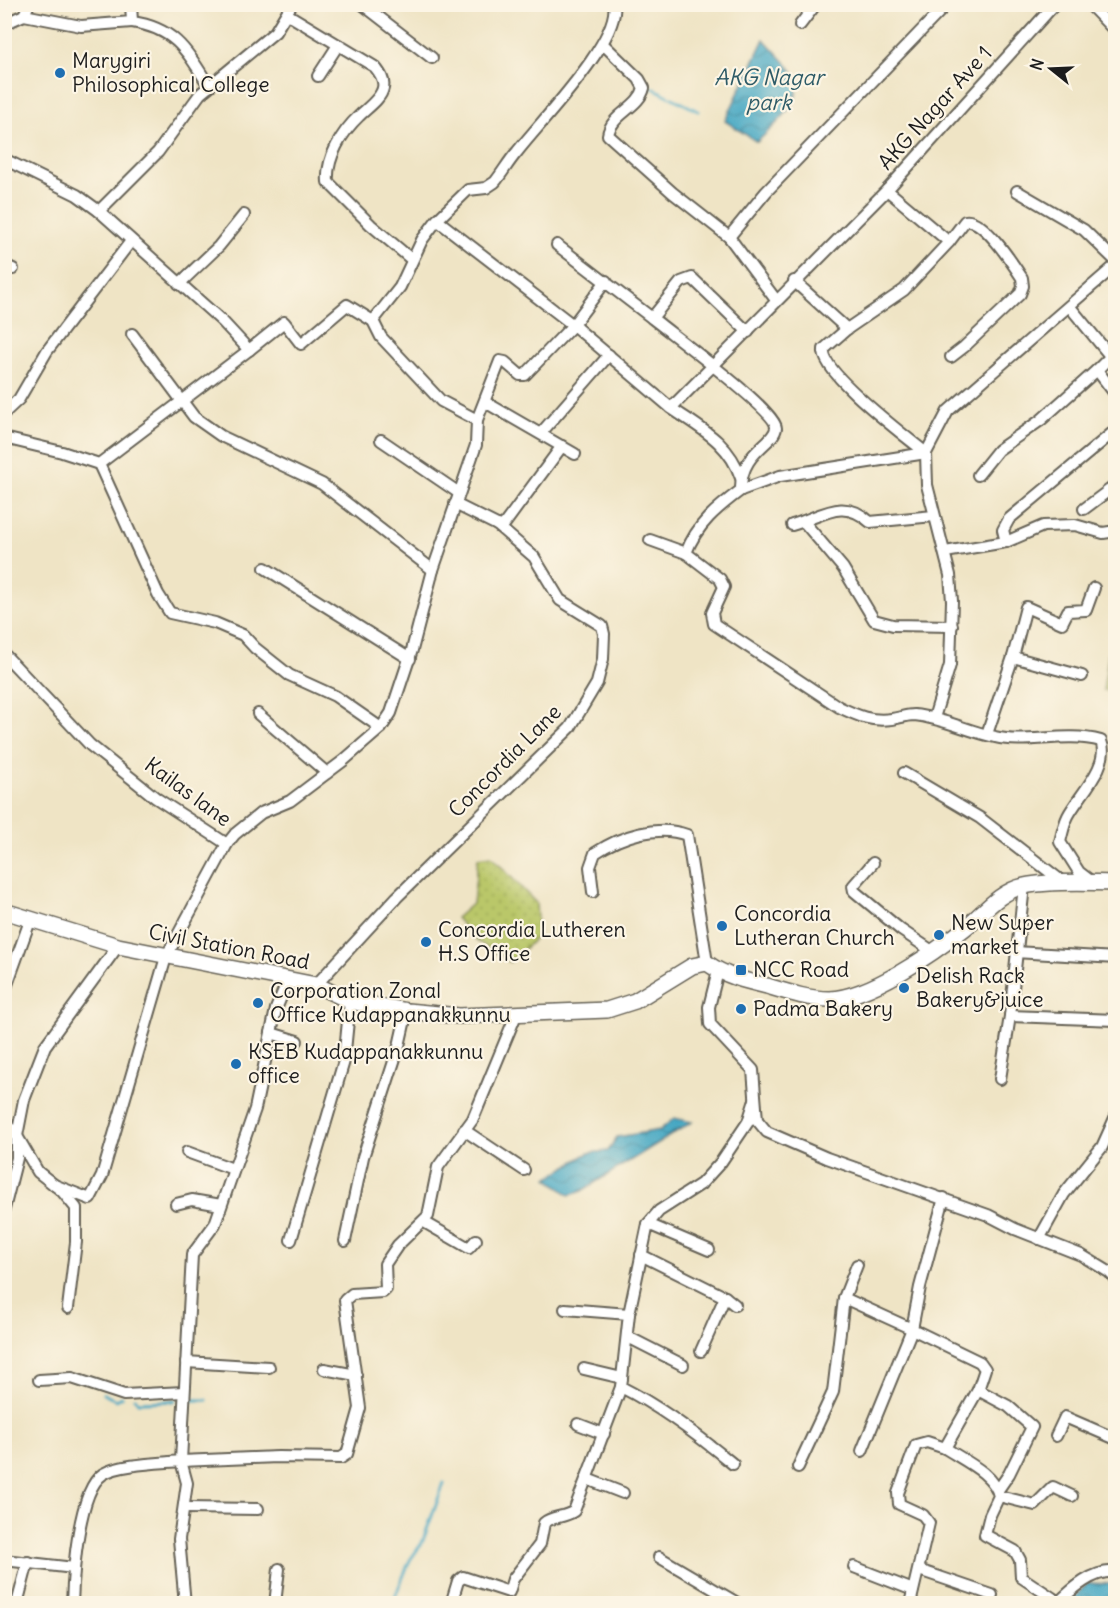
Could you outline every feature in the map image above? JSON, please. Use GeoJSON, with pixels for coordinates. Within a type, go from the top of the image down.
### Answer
{"type":"FeatureCollection","features":[{"type":"Feature","properties":{"kind":"main road"},"geometry":{"type":"LineString","coordinates":[[713,967],[811,998],[831,999],[852,995],[902,972],[966,927],[985,909],[1024,886],[1116,883]]}},
{"type":"Feature","properties":{"kind":"main road","name":"Civil Station Road"},"geometry":{"type":"LineString","coordinates":[[4,911],[118,946],[316,985],[350,1000],[407,1011],[459,1016],[588,1012],[623,1006],[692,966],[713,967]]}},
{"type":"Feature","properties":{"kind":"street"},"geometry":{"type":"LineString","coordinates":[[131,4],[132,22]]}},
{"type":"Feature","properties":{"kind":"street"},"geometry":{"type":"LineString","coordinates":[[362,4],[432,58]]}},
{"type":"Feature","properties":{"kind":"street"},"geometry":{"type":"LineString","coordinates":[[373,321],[409,273],[411,259],[437,220],[468,190],[486,188],[495,182],[603,44],[616,15],[614,4]]}},
{"type":"Feature","properties":{"kind":"street"},"geometry":{"type":"LineString","coordinates":[[800,26],[816,4]]}},
{"type":"Feature","properties":{"kind":"street"},"geometry":{"type":"LineString","coordinates":[[729,237],[766,192],[947,4]]}},
{"type":"Feature","properties":{"kind":"street","name":"AKG Nagar Ave 1"},"geometry":{"type":"LineString","coordinates":[[949,242],[887,190],[1055,4]]}},
{"type":"Feature","properties":{"kind":"street"},"geometry":{"type":"LineString","coordinates":[[1089,4],[1116,32]]}},
{"type":"Feature","properties":{"kind":"street"},"geometry":{"type":"LineString","coordinates":[[99,211],[159,152],[209,86],[265,42],[290,9],[338,45],[375,67],[381,74],[384,87],[378,98],[356,119],[328,162],[328,182],[371,225],[411,259]]}},
{"type":"Feature","properties":{"kind":"street"},"geometry":{"type":"LineString","coordinates":[[4,24],[26,10],[81,26],[132,22],[149,24],[173,36],[209,86]]}},
{"type":"Feature","properties":{"kind":"street"},"geometry":{"type":"LineString","coordinates":[[603,44],[639,79],[644,88],[639,99],[610,124],[608,135],[673,193],[729,237],[776,300]]}},
{"type":"Feature","properties":{"kind":"street"},"geometry":{"type":"LineString","coordinates":[[318,76],[338,45]]}},
{"type":"Feature","properties":{"kind":"street"},"geometry":{"type":"LineString","coordinates":[[4,159],[77,195],[99,211],[224,322],[249,350]]}},
{"type":"Feature","properties":{"kind":"street"},"geometry":{"type":"LineString","coordinates":[[671,408],[748,332],[794,281],[887,190]]}},
{"type":"Feature","properties":{"kind":"street"},"geometry":{"type":"LineString","coordinates":[[934,718],[950,665],[952,626],[950,575],[927,485],[926,453],[948,411],[1023,343],[1070,307],[1116,263],[1084,230],[1017,191]]}},
{"type":"Feature","properties":{"kind":"street"},"geometry":{"type":"LineString","coordinates":[[179,284],[219,246],[244,215]]}},
{"type":"Feature","properties":{"kind":"street"},"geometry":{"type":"LineString","coordinates":[[437,220],[573,325],[671,408],[721,443],[731,454],[741,484]]}},
{"type":"Feature","properties":{"kind":"street"},"geometry":{"type":"LineString","coordinates":[[926,453],[860,398],[825,361],[824,349],[847,329],[904,290],[949,242],[965,221],[973,221],[983,226],[1022,279],[1020,294],[951,357]]}},
{"type":"Feature","properties":{"kind":"street"},"geometry":{"type":"LineString","coordinates":[[4,412],[18,399],[47,351],[131,241]]}},
{"type":"Feature","properties":{"kind":"street"},"geometry":{"type":"LineString","coordinates":[[557,245],[606,281],[712,367],[754,397],[774,420],[775,431],[749,459],[741,484],[710,514],[693,537],[686,553]]}},
{"type":"Feature","properties":{"kind":"street"},"geometry":{"type":"LineString","coordinates":[[652,318],[681,282],[692,278],[748,332]]}},
{"type":"Feature","properties":{"kind":"street"},"geometry":{"type":"LineString","coordinates":[[227,844],[235,834],[261,813],[290,801],[327,773],[381,728],[392,713],[410,659],[433,570],[476,445],[477,420],[500,361],[505,362],[520,375],[525,375],[573,325],[606,281]]}},
{"type":"Feature","properties":{"kind":"street"},"geometry":{"type":"LineString","coordinates":[[794,281],[847,329]]}},
{"type":"Feature","properties":{"kind":"street"},"geometry":{"type":"LineString","coordinates":[[99,464],[284,322],[301,344],[347,305],[373,321],[381,338],[441,401],[477,420]]}},
{"type":"Feature","properties":{"kind":"street"},"geometry":{"type":"LineString","coordinates":[[978,475],[998,450],[1041,420],[1114,356],[1070,307]]}},
{"type":"Feature","properties":{"kind":"street"},"geometry":{"type":"LineString","coordinates":[[132,334],[194,417],[221,436],[322,484],[433,570]]}},
{"type":"Feature","properties":{"kind":"street"},"geometry":{"type":"LineString","coordinates":[[541,433],[609,356]]}},
{"type":"Feature","properties":{"kind":"street"},"geometry":{"type":"LineString","coordinates":[[1098,370],[1116,395]]}},
{"type":"Feature","properties":{"kind":"street"},"geometry":{"type":"LineString","coordinates":[[485,402],[574,454]]}},
{"type":"Feature","properties":{"kind":"street"},"geometry":{"type":"LineString","coordinates":[[1006,542],[1003,530],[1009,519],[1116,430]]}},
{"type":"Feature","properties":{"kind":"street"},"geometry":{"type":"LineString","coordinates":[[4,438],[62,452],[99,464],[158,594],[170,613],[215,623],[243,635],[255,648],[289,675],[335,696],[381,728]]}},
{"type":"Feature","properties":{"kind":"street"},"geometry":{"type":"LineString","coordinates":[[381,440],[457,499],[497,525],[503,526],[562,446]]}},
{"type":"Feature","properties":{"kind":"street"},"geometry":{"type":"LineString","coordinates":[[741,484],[926,453]]}},
{"type":"Feature","properties":{"kind":"street"},"geometry":{"type":"LineString","coordinates":[[1084,509],[1116,485]]}},
{"type":"Feature","properties":{"kind":"street"},"geometry":{"type":"LineString","coordinates":[[792,525],[829,511],[850,510],[861,513],[870,522],[934,516]]}},
{"type":"Feature","properties":{"kind":"street"},"geometry":{"type":"LineString","coordinates":[[804,522],[843,568],[874,620],[893,625],[952,626]]}},
{"type":"Feature","properties":{"kind":"street","name":"Concordia Lane"},"geometry":{"type":"LineString","coordinates":[[316,985],[405,889],[570,728],[597,683],[603,659],[602,626],[560,600],[534,557],[497,525]]}},
{"type":"Feature","properties":{"kind":"street"},"geometry":{"type":"LineString","coordinates":[[945,552],[1006,542],[1044,526],[1075,525],[1093,531],[1116,531]]}},
{"type":"Feature","properties":{"kind":"street"},"geometry":{"type":"LineString","coordinates":[[650,540],[686,553],[720,579],[724,587],[712,613],[714,624],[839,707],[860,717],[875,722],[911,715],[934,718],[1011,739],[1065,736],[1101,741],[1104,749],[1103,755],[1094,776],[1067,817],[1060,842],[1079,872],[1093,882]]}},
{"type":"Feature","properties":{"kind":"street"},"geometry":{"type":"LineString","coordinates":[[265,568],[410,659]]}},
{"type":"Feature","properties":{"kind":"street"},"geometry":{"type":"LineString","coordinates":[[987,734],[1013,657],[1026,607],[1062,622],[1068,611],[1086,610],[1094,588]]}},
{"type":"Feature","properties":{"kind":"street","name":"Kailas lane"},"geometry":{"type":"LineString","coordinates":[[4,654],[90,745],[156,798],[227,844],[166,957],[102,1176],[90,1199],[54,1185]]}},
{"type":"Feature","properties":{"kind":"street"},"geometry":{"type":"LineString","coordinates":[[1013,657],[1082,676]]}},
{"type":"Feature","properties":{"kind":"street"},"geometry":{"type":"LineString","coordinates":[[258,714],[327,773]]}},
{"type":"Feature","properties":{"kind":"street"},"geometry":{"type":"LineString","coordinates":[[904,773],[980,818],[1064,883]]}},
{"type":"Feature","properties":{"kind":"street"},"geometry":{"type":"LineString","coordinates":[[593,892],[590,867],[595,853],[603,848],[650,832],[671,829],[687,835],[713,967],[709,1007],[711,1024],[753,1070],[757,1120],[761,1126],[768,1132],[812,1153],[944,1197],[1081,1255],[1113,1272]]}},
{"type":"Feature","properties":{"kind":"street"},"geometry":{"type":"LineString","coordinates":[[873,863],[853,886],[854,891],[901,930],[932,951]]}},
{"type":"Feature","properties":{"kind":"street"},"geometry":{"type":"LineString","coordinates":[[1000,1079],[1010,1016],[1015,952],[1024,886]]}},
{"type":"Feature","properties":{"kind":"street"},"geometry":{"type":"LineString","coordinates":[[4,993],[31,918]]}},
{"type":"Feature","properties":{"kind":"street"},"geometry":{"type":"LineString","coordinates":[[4,1209],[17,1158],[17,1137],[24,1100],[45,1046],[118,946]]}},
{"type":"Feature","properties":{"kind":"street"},"geometry":{"type":"LineString","coordinates":[[1015,952],[1116,958]]}},
{"type":"Feature","properties":{"kind":"street"},"geometry":{"type":"LineString","coordinates":[[184,1604],[179,1539],[187,1483],[181,1461],[192,1255],[214,1224],[255,1109],[276,1009],[288,980]]}},
{"type":"Feature","properties":{"kind":"street"},"geometry":{"type":"LineString","coordinates":[[291,1240],[344,1061],[350,1000]]}},
{"type":"Feature","properties":{"kind":"street"},"geometry":{"type":"LineString","coordinates":[[345,1241],[363,1157],[399,1046],[407,1011]]}},
{"type":"Feature","properties":{"kind":"street"},"geometry":{"type":"LineString","coordinates":[[72,1604],[74,1568],[87,1500],[94,1483],[101,1475],[110,1471],[181,1461],[278,1457],[341,1458],[349,1450],[360,1408],[345,1300],[352,1294],[383,1292],[387,1284],[385,1264],[398,1245],[428,1216],[430,1198],[441,1161],[464,1130],[481,1100],[516,1015]]}},
{"type":"Feature","properties":{"kind":"street"},"geometry":{"type":"LineString","coordinates":[[1010,1016],[1116,1020]]}},
{"type":"Feature","properties":{"kind":"street"},"geometry":{"type":"LineString","coordinates":[[271,1033],[297,1041]]}},
{"type":"Feature","properties":{"kind":"street"},"geometry":{"type":"LineString","coordinates":[[451,1604],[458,1581],[463,1577],[509,1592],[513,1579],[540,1544],[544,1523],[549,1519],[564,1518],[574,1511],[622,1383],[630,1314],[648,1224],[659,1211],[701,1184],[721,1161],[748,1122],[755,1100]]}},
{"type":"Feature","properties":{"kind":"street"},"geometry":{"type":"LineString","coordinates":[[1039,1239],[1064,1194],[1102,1147],[1116,1116]]}},
{"type":"Feature","properties":{"kind":"street"},"geometry":{"type":"LineString","coordinates":[[4,1121],[17,1137],[38,1172],[76,1208],[76,1242],[68,1308]]}},
{"type":"Feature","properties":{"kind":"street"},"geometry":{"type":"LineString","coordinates":[[464,1130],[524,1170]]}},
{"type":"Feature","properties":{"kind":"street"},"geometry":{"type":"LineString","coordinates":[[187,1152],[233,1168]]}},
{"type":"Feature","properties":{"kind":"street"},"geometry":{"type":"LineString","coordinates":[[862,1451],[912,1329],[920,1287],[944,1197]]}},
{"type":"Feature","properties":{"kind":"street"},"geometry":{"type":"LineString","coordinates":[[176,1204],[192,1200],[220,1205]]}},
{"type":"Feature","properties":{"kind":"street"},"geometry":{"type":"LineString","coordinates":[[424,1222],[469,1248],[476,1239]]}},
{"type":"Feature","properties":{"kind":"street"},"geometry":{"type":"LineString","coordinates":[[648,1224],[709,1250]]}},
{"type":"Feature","properties":{"kind":"street"},"geometry":{"type":"LineString","coordinates":[[641,1256],[725,1297],[735,1305]]}},
{"type":"Feature","properties":{"kind":"street"},"geometry":{"type":"LineString","coordinates":[[798,1467],[833,1392],[844,1298],[857,1265]]}},
{"type":"Feature","properties":{"kind":"street"},"geometry":{"type":"LineString","coordinates":[[701,1351],[725,1297]]}},
{"type":"Feature","properties":{"kind":"street"},"geometry":{"type":"LineString","coordinates":[[844,1298],[980,1362],[985,1369],[978,1390],[945,1448]]}},
{"type":"Feature","properties":{"kind":"street"},"geometry":{"type":"LineString","coordinates":[[565,1309],[630,1314]]}},
{"type":"Feature","properties":{"kind":"street"},"geometry":{"type":"LineString","coordinates":[[628,1337],[683,1365]]}},
{"type":"Feature","properties":{"kind":"street"},"geometry":{"type":"LineString","coordinates":[[186,1362],[269,1367]]}},
{"type":"Feature","properties":{"kind":"street"},"geometry":{"type":"LineString","coordinates":[[324,1369],[356,1375]]}},
{"type":"Feature","properties":{"kind":"street"},"geometry":{"type":"LineString","coordinates":[[584,1369],[622,1383],[657,1404],[669,1417],[733,1464]]}},
{"type":"Feature","properties":{"kind":"street"},"geometry":{"type":"LineString","coordinates":[[39,1380],[72,1378],[124,1395],[184,1392]]}},
{"type":"Feature","properties":{"kind":"street"},"geometry":{"type":"LineString","coordinates":[[978,1390],[1008,1406],[1032,1427],[999,1493],[985,1535],[1015,1551],[1020,1560],[1021,1577],[1054,1599],[1056,1604],[1070,1591],[1104,1571],[1116,1572]]}},
{"type":"Feature","properties":{"kind":"street"},"geometry":{"type":"LineString","coordinates":[[1056,1436],[1065,1417],[1116,1439]]}},
{"type":"Feature","properties":{"kind":"street"},"geometry":{"type":"LineString","coordinates":[[578,1424],[604,1434]]}},
{"type":"Feature","properties":{"kind":"street"},"geometry":{"type":"LineString","coordinates":[[910,1604],[929,1523],[923,1515],[899,1503],[898,1493],[916,1444],[927,1442],[945,1448],[978,1470],[999,1493],[1035,1505],[1053,1487],[1072,1496]]}},
{"type":"Feature","properties":{"kind":"street"},"geometry":{"type":"LineString","coordinates":[[587,1479],[623,1493]]}},
{"type":"Feature","properties":{"kind":"street"},"geometry":{"type":"LineString","coordinates":[[185,1508],[258,1509]]}},
{"type":"Feature","properties":{"kind":"street"},"geometry":{"type":"LineString","coordinates":[[659,1557],[739,1604]]}},
{"type":"Feature","properties":{"kind":"street"},"geometry":{"type":"LineString","coordinates":[[4,1560],[74,1568]]}},
{"type":"Feature","properties":{"kind":"street"},"geometry":{"type":"LineString","coordinates":[[17,1604],[28,1562]]}},
{"type":"Feature","properties":{"kind":"street"},"geometry":{"type":"LineString","coordinates":[[854,1567],[913,1590]]}},
{"type":"Feature","properties":{"kind":"street"},"geometry":{"type":"LineString","coordinates":[[275,1604],[279,1569]]}},
{"type":"Feature","properties":{"kind":"street"},"geometry":{"type":"LineString","coordinates":[[919,1570],[992,1594]]}},
{"type":"Feature","properties":{"kind":"green space"},"geometry":{"type":"Polygon","coordinates":[[[1115,610],[1115,693],[1103,690],[1115,610]]]}},
{"type":"Feature","properties":{"kind":"green space"},"geometry":{"type":"Polygon","coordinates":[[[491,856],[536,903],[538,936],[510,962],[478,942],[456,918],[473,903],[478,858],[491,856]]]}},
{"type":"Feature","properties":{"kind":"water","name":"AKG Nagar park"},"geometry":{"type":"Polygon","coordinates":[[[764,39],[793,72],[797,82],[797,92],[780,120],[757,142],[725,121],[764,39]]]}},
{"type":"Feature","properties":{"kind":"water"},"geometry":{"type":"Polygon","coordinates":[[[674,1118],[692,1122],[580,1192],[569,1195],[547,1178],[588,1153],[608,1151],[617,1137],[660,1130],[674,1118]]]}},
{"type":"Feature","properties":{"kind":"water"},"geometry":{"type":"Polygon","coordinates":[[[1088,1583],[1115,1584],[1115,1603],[1067,1604],[1088,1583]]]}},
{"type":"Feature","properties":{"kind":"waterway"},"geometry":{"type":"LineString","coordinates":[[651,87],[698,111]]}},
{"type":"Feature","properties":{"kind":"waterway"},"geometry":{"type":"LineString","coordinates":[[103,1394],[116,1400],[122,1397]]}},
{"type":"Feature","properties":{"kind":"waterway"},"geometry":{"type":"LineString","coordinates":[[135,1398],[138,1402],[175,1401]]}},
{"type":"Feature","properties":{"kind":"waterway"},"geometry":{"type":"LineString","coordinates":[[191,1400],[207,1400]]}},
{"type":"Feature","properties":{"kind":"waterway"},"geometry":{"type":"LineString","coordinates":[[392,1604],[410,1560],[422,1543],[444,1483]]}},
{"type":"Feature","properties":{"kind":"place","name":"Marygiri Philosophical College"},"geometry":{"type":"Point","coordinates":[60,73]}},
{"type":"Feature","properties":{"kind":"place","name":"Concordia Lutheran Church"},"geometry":{"type":"Point","coordinates":[722,926]}},
{"type":"Feature","properties":{"kind":"place","name":"New Super market"},"geometry":{"type":"Point","coordinates":[939,935]}},
{"type":"Feature","properties":{"kind":"place","name":"Concordia Lutheren H.S Office"},"geometry":{"type":"Point","coordinates":[426,942]}},
{"type":"Feature","properties":{"kind":"place","name":"NCC Road"},"geometry":{"type":"Point","coordinates":[741,970]}},
{"type":"Feature","properties":{"kind":"place","name":"Delish Rack Bakery&juice"},"geometry":{"type":"Point","coordinates":[904,988]}},
{"type":"Feature","properties":{"kind":"place","name":"Corporation Zonal Office Kudappanakkunnu"},"geometry":{"type":"Point","coordinates":[258,1003]}},
{"type":"Feature","properties":{"kind":"place","name":"Padma Bakery"},"geometry":{"type":"Point","coordinates":[741,1009]}},
{"type":"Feature","properties":{"kind":"place","name":"KSEB Kudappanakkunnu office"},"geometry":{"type":"Point","coordinates":[236,1064]}}]}
